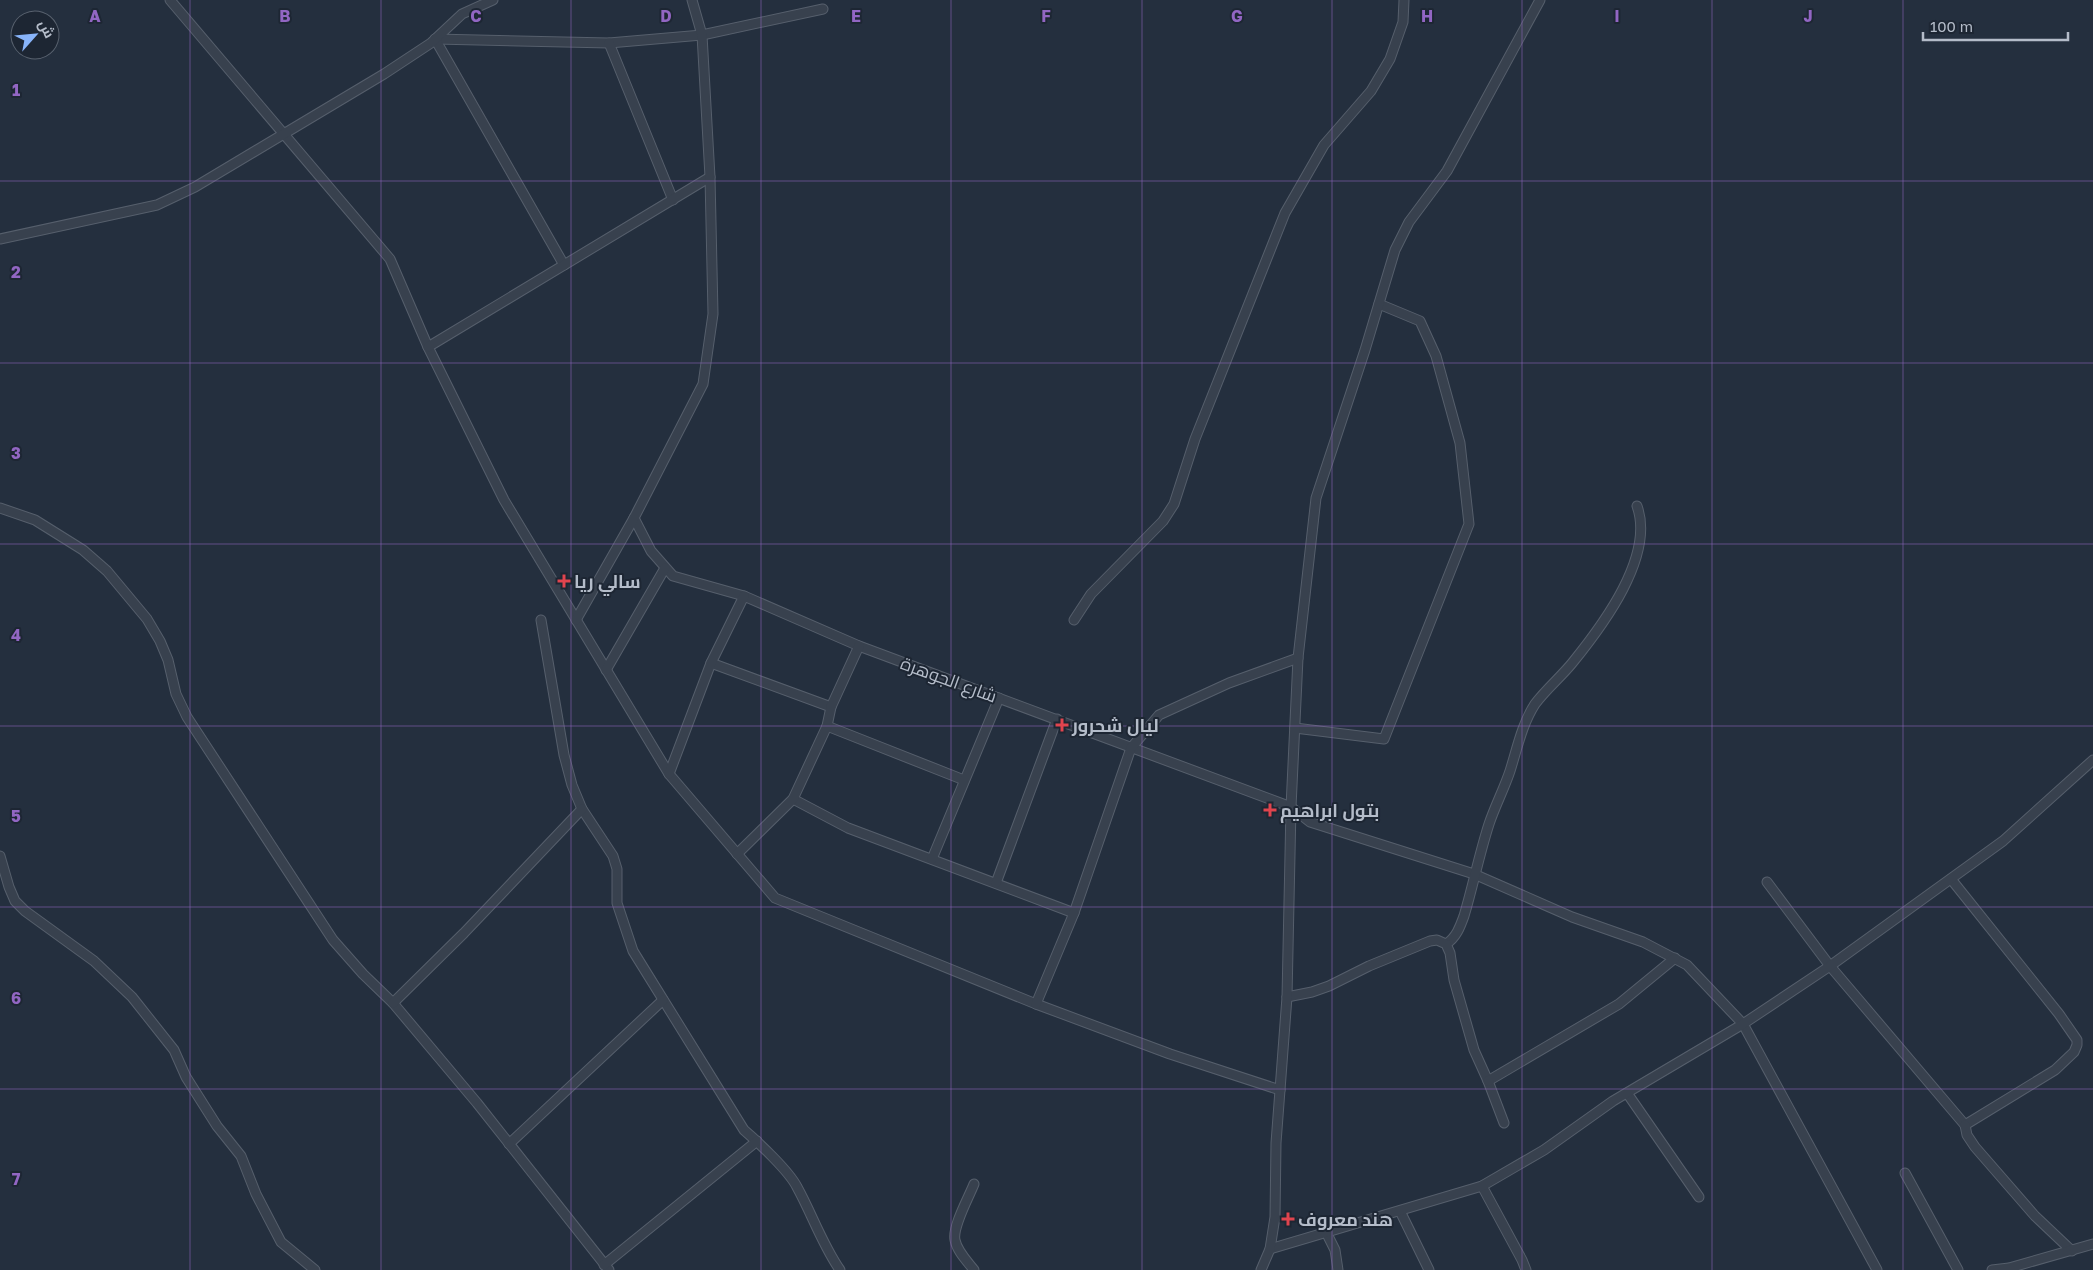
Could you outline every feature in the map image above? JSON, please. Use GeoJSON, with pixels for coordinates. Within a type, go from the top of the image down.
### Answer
{"type":"FeatureCollection","features":[{"type":"Feature","properties":{"kind":"street"},"geometry":{"type":"LineString","coordinates":[[170,0],[390,259],[428,348],[504,500],[668,774],[775,898],[1036,1004],[1170,1054],[1280,1090]]}},
{"type":"Feature","properties":{"kind":"street"},"geometry":{"type":"LineString","coordinates":[[0,239],[157,205],[195,187],[283,132],[384,74],[435,39],[462,14],[493,0]]}},
{"type":"Feature","properties":{"kind":"street"},"geometry":{"type":"LineString","coordinates":[[576,620],[634,518],[703,384],[713,314],[710,177],[702,35],[692,0]]}},
{"type":"Feature","properties":{"kind":"street"},"geometry":{"type":"LineString","coordinates":[[1074,620],[1091,594],[1163,521],[1174,504],[1198,430],[1284,214],[1324,146],[1371,90],[1390,60],[1403,22],[1404,0]]}},
{"type":"Feature","properties":{"kind":"street"},"geometry":{"type":"LineString","coordinates":[[1261,1270],[1270,1249],[1277,1196],[1276,1143],[1286,997],[1291,807],[1298,658],[1316,498],[1401,238],[1424,202],[1447,172],[1540,0]]}},
{"type":"Feature","properties":{"kind":"street"},"geometry":{"type":"LineString","coordinates":[[435,39],[609,43],[702,35],[823,9]]}},
{"type":"Feature","properties":{"kind":"street"},"geometry":{"type":"LineString","coordinates":[[435,39],[564,265]]}},
{"type":"Feature","properties":{"kind":"street"},"geometry":{"type":"LineString","coordinates":[[609,43],[673,200]]}},
{"type":"Feature","properties":{"kind":"street"},"geometry":{"type":"LineString","coordinates":[[428,348],[710,177]]}},
{"type":"Feature","properties":{"kind":"street"},"geometry":{"type":"LineString","coordinates":[[1295,728],[1384,739],[1469,524],[1460,443],[1436,356],[1420,321],[1380,304]]}},
{"type":"Feature","properties":{"kind":"street"},"geometry":{"type":"LineString","coordinates":[[1446,944],[1458,931],[1464,916],[1489,822],[1509,773],[1524,725],[1536,704],[1574,660],[1622,592],[1628,579],[1641,531],[1640,514],[1637,506]]}},
{"type":"Feature","properties":{"kind":"street"},"geometry":{"type":"LineString","coordinates":[[0,508],[35,520],[84,550],[107,571],[147,619],[160,641],[168,660],[176,694],[187,717],[333,940],[363,974],[393,1003],[607,1267],[757,1141]]}},
{"type":"Feature","properties":{"kind":"street","name":"شارع الجوهرة"},"geometry":{"type":"LineString","coordinates":[[634,518],[652,551],[673,576],[744,596],[860,646],[1291,807],[1310,822],[1474,874],[1572,917],[1643,942],[1687,965],[1743,1024],[1877,1270]]}},
{"type":"Feature","properties":{"kind":"street"},"geometry":{"type":"LineString","coordinates":[[606,670],[665,568]]}},
{"type":"Feature","properties":{"kind":"street"},"geometry":{"type":"LineString","coordinates":[[668,774],[711,663],[744,596]]}},
{"type":"Feature","properties":{"kind":"street"},"geometry":{"type":"LineString","coordinates":[[541,620],[564,754],[572,785],[582,809],[613,856],[617,869],[618,903],[633,951],[744,1130],[757,1141],[796,1184],[829,1254],[840,1270]]}},
{"type":"Feature","properties":{"kind":"street"},"geometry":{"type":"LineString","coordinates":[[737,854],[793,799],[860,646]]}},
{"type":"Feature","properties":{"kind":"street"},"geometry":{"type":"LineString","coordinates":[[1036,1004],[1074,913],[1131,748],[1159,715],[1229,682],[1298,658]]}},
{"type":"Feature","properties":{"kind":"street"},"geometry":{"type":"LineString","coordinates":[[711,663],[832,707]]}},
{"type":"Feature","properties":{"kind":"street"},"geometry":{"type":"LineString","coordinates":[[932,859],[999,698]]}},
{"type":"Feature","properties":{"kind":"street"},"geometry":{"type":"LineString","coordinates":[[996,883],[1057,720]]}},
{"type":"Feature","properties":{"kind":"street"},"geometry":{"type":"LineString","coordinates":[[826,726],[964,780]]}},
{"type":"Feature","properties":{"kind":"street"},"geometry":{"type":"LineString","coordinates":[[1270,1249],[1482,1186],[1544,1150],[1627,1093],[1743,1024],[1830,966],[2003,841],[2093,760]]}},
{"type":"Feature","properties":{"kind":"street"},"geometry":{"type":"LineString","coordinates":[[793,799],[848,828],[1074,913]]}},
{"type":"Feature","properties":{"kind":"street"},"geometry":{"type":"LineString","coordinates":[[393,1003],[582,809]]}},
{"type":"Feature","properties":{"kind":"street"},"geometry":{"type":"LineString","coordinates":[[0,856],[15,901],[25,912],[94,961],[132,997],[174,1050],[191,1086],[217,1126],[241,1156],[256,1194],[281,1242],[315,1270]]}},
{"type":"Feature","properties":{"kind":"street"},"geometry":{"type":"LineString","coordinates":[[1951,878],[2059,1014],[2077,1040],[2074,1052],[2055,1070],[1965,1125]]}},
{"type":"Feature","properties":{"kind":"street"},"geometry":{"type":"LineString","coordinates":[[1767,882],[1830,966],[1965,1125],[1967,1135],[1975,1147],[2035,1216],[2072,1251]]}},
{"type":"Feature","properties":{"kind":"street"},"geometry":{"type":"LineString","coordinates":[[1286,997],[1312,992],[1329,986],[1369,966],[1430,941],[1437,940],[1446,944],[1450,953],[1462,1015],[1474,1050],[1504,1123]]}},
{"type":"Feature","properties":{"kind":"street"},"geometry":{"type":"LineString","coordinates":[[1488,1081],[1619,1004],[1675,958]]}},
{"type":"Feature","properties":{"kind":"street"},"geometry":{"type":"LineString","coordinates":[[509,1144],[663,1000]]}},
{"type":"Feature","properties":{"kind":"street"},"geometry":{"type":"LineString","coordinates":[[1627,1093],[1699,1197]]}},
{"type":"Feature","properties":{"kind":"street"},"geometry":{"type":"LineString","coordinates":[[1905,1173],[1958,1270]]}},
{"type":"Feature","properties":{"kind":"street"},"geometry":{"type":"LineString","coordinates":[[974,1184],[955,1230],[955,1240],[960,1252],[974,1270]]}},
{"type":"Feature","properties":{"kind":"street"},"geometry":{"type":"LineString","coordinates":[[1482,1186],[1526,1270]]}},
{"type":"Feature","properties":{"kind":"street"},"geometry":{"type":"LineString","coordinates":[[1400,1211],[1429,1270]]}},
{"type":"Feature","properties":{"kind":"street"},"geometry":{"type":"LineString","coordinates":[[1326,1232],[1335,1250],[1338,1270]]}},
{"type":"Feature","properties":{"kind":"street"},"geometry":{"type":"LineString","coordinates":[[1992,1270],[2009,1268],[2093,1244]]}},
{"type":"Feature","properties":{"kind":"place","name":"سالي ريا"},"geometry":{"type":"Point","coordinates":[564,581]}},
{"type":"Feature","properties":{"kind":"place","name":"ليال شحرور"},"geometry":{"type":"Point","coordinates":[1062,725]}},
{"type":"Feature","properties":{"kind":"place","name":"بتول ابراهيم"},"geometry":{"type":"Point","coordinates":[1270,810]}},
{"type":"Feature","properties":{"kind":"place","name":"هند معروف"},"geometry":{"type":"Point","coordinates":[1288,1219]}}]}
